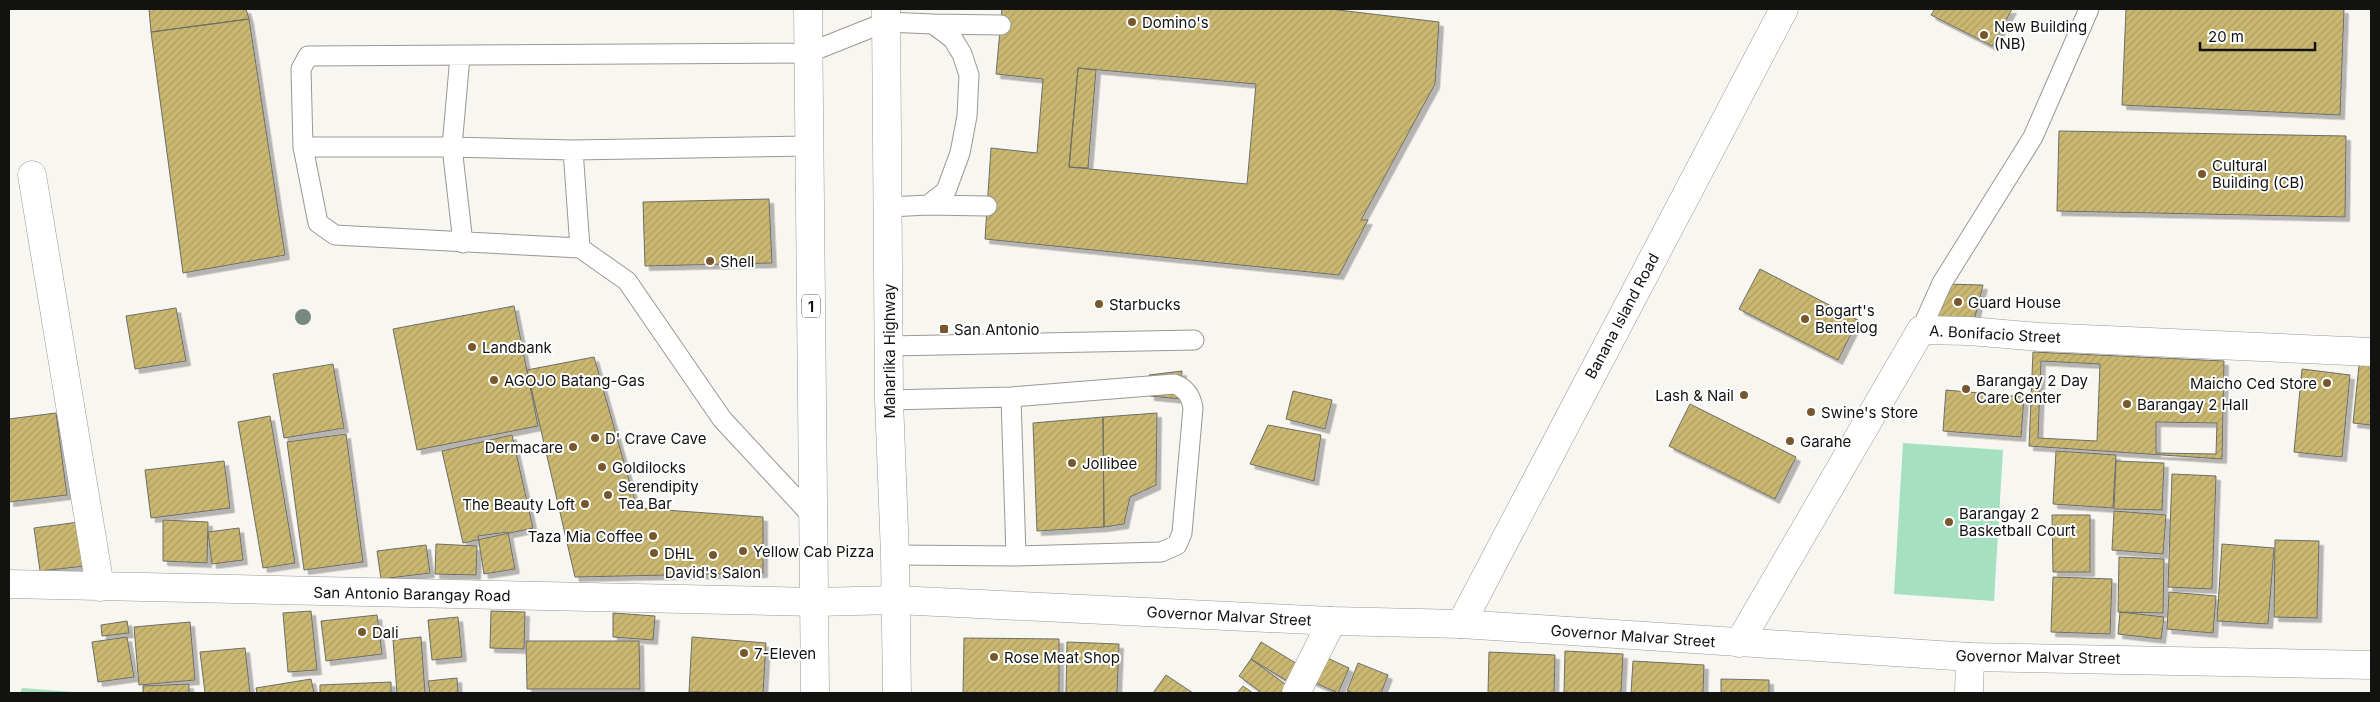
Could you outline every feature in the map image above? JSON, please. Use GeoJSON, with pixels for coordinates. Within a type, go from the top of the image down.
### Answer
{"type":"FeatureCollection","features":[{"type":"Feature","properties":{"kind":"main road","name":"1"},"geometry":{"type":"LineString","coordinates":[[808,9],[815,693]]}},
{"type":"Feature","properties":{"kind":"main road","name":"Banana Island Road"},"geometry":{"type":"LineString","coordinates":[[1460,624],[1784,9]]}},
{"type":"Feature","properties":{"kind":"main road","name":"Maharlika Highway"},"geometry":{"type":"LineString","coordinates":[[886,15],[889,207],[889,400],[895,555],[897,693]]}},
{"type":"Feature","properties":{"kind":"main road"},"geometry":{"type":"LineString","coordinates":[[32,175],[100,587]]}},
{"type":"Feature","properties":{"kind":"main road","name":"A. Bonifacio Street"},"geometry":{"type":"LineString","coordinates":[[1739,643],[1921,330],[2371,352]]}},
{"type":"Feature","properties":{"kind":"main road","name":"San Antonio Barangay Road"},"geometry":{"type":"LineString","coordinates":[[9,584],[815,602],[896,600]]}},
{"type":"Feature","properties":{"kind":"main road","name":"Governor Malvar Street"},"geometry":{"type":"LineString","coordinates":[[896,600],[1332,621],[1460,624],[1970,656],[2371,664]]}},
{"type":"Feature","properties":{"kind":"main road"},"geometry":{"type":"LineString","coordinates":[[1296,693],[1332,621]]}},
{"type":"Feature","properties":{"kind":"main road"},"geometry":{"type":"LineString","coordinates":[[1969,693],[1970,656]]}},
{"type":"Feature","properties":{"kind":"lane"},"geometry":{"type":"LineString","coordinates":[[1921,330],[1942,283],[2034,137],[2089,9]]}},
{"type":"Feature","properties":{"kind":"lane"},"geometry":{"type":"LineString","coordinates":[[812,516],[722,419],[627,281],[580,248],[540,244],[463,243],[335,235],[318,223],[303,147],[301,69],[308,56],[808,53],[886,15],[933,24],[1001,24]]}},
{"type":"Feature","properties":{"kind":"lane"},"geometry":{"type":"LineString","coordinates":[[928,205],[946,191],[960,152],[967,116],[969,75],[962,54],[953,38],[933,24]]}},
{"type":"Feature","properties":{"kind":"lane"},"geometry":{"type":"LineString","coordinates":[[460,56],[452,146],[463,243]]}},
{"type":"Feature","properties":{"kind":"lane"},"geometry":{"type":"LineString","coordinates":[[303,147],[452,146],[574,150],[809,146]]}},
{"type":"Feature","properties":{"kind":"lane"},"geometry":{"type":"LineString","coordinates":[[574,150],[580,248]]}},
{"type":"Feature","properties":{"kind":"lane"},"geometry":{"type":"LineString","coordinates":[[889,207],[928,205],[987,206]]}},
{"type":"Feature","properties":{"kind":"lane"},"geometry":{"type":"LineString","coordinates":[[889,346],[1194,340]]}},
{"type":"Feature","properties":{"kind":"lane"},"geometry":{"type":"LineString","coordinates":[[889,400],[1011,397],[1174,384],[1181,386],[1188,392],[1193,408],[1182,533],[1176,545],[1161,552],[1016,556],[895,555]]}},
{"type":"Feature","properties":{"kind":"lane"},"geometry":{"type":"LineString","coordinates":[[1011,397],[1016,556]]}},
{"type":"Feature","properties":{"kind":"green space","name":"Barangay 2 Basketball Court"},"geometry":{"type":"Polygon","coordinates":[[[1903,443],[2003,450],[1994,601],[1894,594],[1903,443]]]}},
{"type":"Feature","properties":{"kind":"green space"},"geometry":{"type":"Polygon","coordinates":[[[22,688],[86,693],[20,693],[22,688]]]}},
{"type":"Feature","properties":{"kind":"building"},"geometry":{"type":"Polygon","coordinates":[[[149,9],[246,9],[249,19],[151,32],[149,9]]]}},
{"type":"Feature","properties":{"kind":"building"},"geometry":{"type":"Polygon","coordinates":[[[1002,9],[1330,9],[1439,22],[1435,84],[1361,220],[1368,220],[1339,275],[985,239],[991,148],[1037,153],[1043,79],[996,74],[1002,9]],[[1078,68],[1069,167],[1247,184],[1256,84],[1078,68]]]}},
{"type":"Feature","properties":{"kind":"building","name":"New Building (NB)"},"geometry":{"type":"Polygon","coordinates":[[[1935,9],[2012,9],[1992,46],[1931,15],[1935,9]]]}},
{"type":"Feature","properties":{"kind":"building"},"geometry":{"type":"Polygon","coordinates":[[[2126,9],[2344,9],[2340,115],[2122,105],[2126,9]]]}},
{"type":"Feature","properties":{"kind":"building"},"geometry":{"type":"Polygon","coordinates":[[[249,19],[285,255],[183,273],[151,32],[249,19]]]}},
{"type":"Feature","properties":{"kind":"building"},"geometry":{"type":"Polygon","coordinates":[[[1078,68],[1096,70],[1088,168],[1069,167],[1078,68]]]}},
{"type":"Feature","properties":{"kind":"building","name":"Cultural Building (CB)"},"geometry":{"type":"Polygon","coordinates":[[[2059,131],[2346,136],[2345,217],[2057,211],[2059,131]]]}},
{"type":"Feature","properties":{"kind":"building"},"geometry":{"type":"Polygon","coordinates":[[[769,199],[772,263],[645,266],[643,202],[769,199]]]}},
{"type":"Feature","properties":{"kind":"building"},"geometry":{"type":"Polygon","coordinates":[[[1760,269],[1858,320],[1838,360],[1739,309],[1760,269]]]}},
{"type":"Feature","properties":{"kind":"building","name":"Guard House"},"geometry":{"type":"Polygon","coordinates":[[[1945,284],[1983,285],[1974,321],[1929,319],[1945,284]]]}},
{"type":"Feature","properties":{"kind":"building"},"geometry":{"type":"Polygon","coordinates":[[[514,306],[538,426],[417,450],[393,329],[514,306]]]}},
{"type":"Feature","properties":{"kind":"building"},"geometry":{"type":"Polygon","coordinates":[[[176,308],[186,361],[135,369],[126,316],[176,308]]]}},
{"type":"Feature","properties":{"kind":"building","name":"Barangay 2 Hall"},"geometry":{"type":"Polygon","coordinates":[[[2033,352],[2224,361],[2222,459],[2029,446],[2033,352]]]}},
{"type":"Feature","properties":{"kind":"building"},"geometry":{"type":"Polygon","coordinates":[[[2360,356],[2371,358],[2371,425],[2353,423],[2360,356]]]}},
{"type":"Feature","properties":{"kind":"building"},"geometry":{"type":"Polygon","coordinates":[[[594,357],[637,508],[763,517],[763,573],[575,577],[527,370],[594,357]]]}},
{"type":"Feature","properties":{"kind":"building"},"geometry":{"type":"Polygon","coordinates":[[[2041,361],[2100,364],[2097,441],[2038,438],[2041,361]]]}},
{"type":"Feature","properties":{"kind":"building"},"geometry":{"type":"Polygon","coordinates":[[[333,364],[344,428],[284,438],[273,374],[333,364]]]}},
{"type":"Feature","properties":{"kind":"building"},"geometry":{"type":"Polygon","coordinates":[[[2302,369],[2350,375],[2342,457],[2294,452],[2302,369]]]}},
{"type":"Feature","properties":{"kind":"building"},"geometry":{"type":"Polygon","coordinates":[[[1182,371],[1181,399],[1150,396],[1149,375],[1182,371]]]}},
{"type":"Feature","properties":{"kind":"building"},"geometry":{"type":"Polygon","coordinates":[[[1946,390],[2024,397],[2021,437],[1943,431],[1946,390]]]}},
{"type":"Feature","properties":{"kind":"building"},"geometry":{"type":"Polygon","coordinates":[[[1293,391],[1332,400],[1325,429],[1286,419],[1293,391]]]}},
{"type":"Feature","properties":{"kind":"building"},"geometry":{"type":"Polygon","coordinates":[[[1690,404],[1796,457],[1775,499],[1669,446],[1690,404]]]}},
{"type":"Feature","properties":{"kind":"building"},"geometry":{"type":"Polygon","coordinates":[[[56,413],[67,495],[9,502],[9,419],[56,413]]]}},
{"type":"Feature","properties":{"kind":"building"},"geometry":{"type":"Polygon","coordinates":[[[1157,413],[1156,485],[1130,497],[1124,524],[1104,527],[1103,417],[1157,413]]]}},
{"type":"Feature","properties":{"kind":"building"},"geometry":{"type":"Polygon","coordinates":[[[270,416],[295,563],[263,568],[238,422],[270,416]]]}},
{"type":"Feature","properties":{"kind":"building"},"geometry":{"type":"Polygon","coordinates":[[[1103,417],[1104,527],[1037,531],[1033,423],[1103,417]]]}},
{"type":"Feature","properties":{"kind":"building"},"geometry":{"type":"Polygon","coordinates":[[[2156,422],[2217,423],[2216,454],[2156,453],[2156,422]]]}},
{"type":"Feature","properties":{"kind":"building"},"geometry":{"type":"Polygon","coordinates":[[[1268,425],[1321,435],[1314,481],[1250,464],[1268,425]]]}},
{"type":"Feature","properties":{"kind":"building"},"geometry":{"type":"Polygon","coordinates":[[[346,434],[363,562],[304,570],[287,442],[346,434]]]}},
{"type":"Feature","properties":{"kind":"building"},"geometry":{"type":"Polygon","coordinates":[[[512,435],[533,528],[463,543],[442,451],[512,435]]]}},
{"type":"Feature","properties":{"kind":"building"},"geometry":{"type":"Polygon","coordinates":[[[2056,451],[2116,455],[2113,508],[2053,504],[2056,451]]]}},
{"type":"Feature","properties":{"kind":"building"},"geometry":{"type":"Polygon","coordinates":[[[224,461],[230,508],[151,518],[145,470],[224,461]]]}},
{"type":"Feature","properties":{"kind":"building"},"geometry":{"type":"Polygon","coordinates":[[[2116,461],[2164,463],[2162,510],[2114,509],[2116,461]]]}},
{"type":"Feature","properties":{"kind":"building"},"geometry":{"type":"Polygon","coordinates":[[[2172,474],[2216,476],[2212,589],[2168,587],[2172,474]]]}},
{"type":"Feature","properties":{"kind":"building"},"geometry":{"type":"Polygon","coordinates":[[[2114,511],[2166,515],[2163,554],[2112,550],[2114,511]]]}},
{"type":"Feature","properties":{"kind":"building"},"geometry":{"type":"Polygon","coordinates":[[[2052,515],[2090,515],[2090,572],[2053,572],[2052,515]]]}},
{"type":"Feature","properties":{"kind":"building"},"geometry":{"type":"Polygon","coordinates":[[[163,520],[208,522],[207,563],[163,561],[163,520]]]}},
{"type":"Feature","properties":{"kind":"building"},"geometry":{"type":"Polygon","coordinates":[[[79,522],[85,566],[40,571],[34,528],[79,522]]]}},
{"type":"Feature","properties":{"kind":"building"},"geometry":{"type":"Polygon","coordinates":[[[239,528],[243,560],[212,564],[208,532],[239,528]]]}},
{"type":"Feature","properties":{"kind":"building"},"geometry":{"type":"Polygon","coordinates":[[[508,532],[515,569],[484,574],[478,536],[508,532]]]}},
{"type":"Feature","properties":{"kind":"building"},"geometry":{"type":"Polygon","coordinates":[[[2275,540],[2319,541],[2317,618],[2274,617],[2275,540]]]}},
{"type":"Feature","properties":{"kind":"building"},"geometry":{"type":"Polygon","coordinates":[[[436,544],[477,546],[476,575],[435,574],[436,544]]]}},
{"type":"Feature","properties":{"kind":"building"},"geometry":{"type":"Polygon","coordinates":[[[2222,544],[2274,548],[2268,624],[2217,621],[2222,544]]]}},
{"type":"Feature","properties":{"kind":"building"},"geometry":{"type":"Polygon","coordinates":[[[426,545],[430,573],[381,579],[377,551],[426,545]]]}},
{"type":"Feature","properties":{"kind":"building"},"geometry":{"type":"Polygon","coordinates":[[[2119,557],[2164,559],[2163,613],[2118,612],[2119,557]]]}},
{"type":"Feature","properties":{"kind":"building"},"geometry":{"type":"Polygon","coordinates":[[[2053,577],[2112,579],[2110,634],[2051,632],[2053,577]]]}},
{"type":"Feature","properties":{"kind":"building"},"geometry":{"type":"Polygon","coordinates":[[[2169,592],[2216,596],[2213,633],[2167,629],[2169,592]]]}},
{"type":"Feature","properties":{"kind":"building"},"geometry":{"type":"Polygon","coordinates":[[[311,611],[317,670],[288,672],[283,613],[311,611]]]}},
{"type":"Feature","properties":{"kind":"building"},"geometry":{"type":"Polygon","coordinates":[[[491,611],[525,612],[524,649],[490,648],[491,611]]]}},
{"type":"Feature","properties":{"kind":"building"},"geometry":{"type":"Polygon","coordinates":[[[2120,612],[2164,617],[2161,639],[2118,634],[2120,612]]]}},
{"type":"Feature","properties":{"kind":"building"},"geometry":{"type":"Polygon","coordinates":[[[613,613],[655,616],[653,640],[613,637],[613,613]]]}},
{"type":"Feature","properties":{"kind":"building"},"geometry":{"type":"Polygon","coordinates":[[[377,615],[382,654],[326,661],[321,621],[377,615]]]}},
{"type":"Feature","properties":{"kind":"building"},"geometry":{"type":"Polygon","coordinates":[[[458,617],[462,657],[432,660],[428,620],[458,617]]]}},
{"type":"Feature","properties":{"kind":"building"},"geometry":{"type":"Polygon","coordinates":[[[127,621],[129,633],[102,636],[101,625],[127,621]]]}},
{"type":"Feature","properties":{"kind":"building"},"geometry":{"type":"Polygon","coordinates":[[[190,622],[195,680],[139,685],[134,627],[190,622]]]}},
{"type":"Feature","properties":{"kind":"building"},"geometry":{"type":"Polygon","coordinates":[[[127,637],[134,677],[98,682],[92,642],[127,637]]]}},
{"type":"Feature","properties":{"kind":"building"},"geometry":{"type":"Polygon","coordinates":[[[421,637],[425,693],[397,693],[393,640],[421,637]]]}},
{"type":"Feature","properties":{"kind":"building"},"geometry":{"type":"Polygon","coordinates":[[[692,637],[766,643],[763,693],[689,692],[692,637]]]}},
{"type":"Feature","properties":{"kind":"building"},"geometry":{"type":"Polygon","coordinates":[[[964,638],[1059,639],[1059,693],[963,693],[964,638]]]}},
{"type":"Feature","properties":{"kind":"building"},"geometry":{"type":"Polygon","coordinates":[[[526,641],[639,641],[640,689],[527,689],[526,641]]]}},
{"type":"Feature","properties":{"kind":"building"},"geometry":{"type":"Polygon","coordinates":[[[1067,642],[1119,644],[1117,693],[1066,693],[1067,642]]]}},
{"type":"Feature","properties":{"kind":"building"},"geometry":{"type":"Polygon","coordinates":[[[1261,642],[1299,665],[1289,682],[1251,659],[1261,642]]]}},
{"type":"Feature","properties":{"kind":"building"},"geometry":{"type":"Polygon","coordinates":[[[245,648],[250,693],[205,693],[200,652],[245,648]]]}},
{"type":"Feature","properties":{"kind":"building"},"geometry":{"type":"Polygon","coordinates":[[[1565,651],[1623,654],[1621,693],[1564,693],[1565,651]]]}},
{"type":"Feature","properties":{"kind":"building"},"geometry":{"type":"Polygon","coordinates":[[[1489,652],[1555,655],[1554,693],[1488,693],[1489,652]]]}},
{"type":"Feature","properties":{"kind":"building"},"geometry":{"type":"Polygon","coordinates":[[[1323,656],[1349,668],[1338,693],[1311,681],[1323,656]]]}},
{"type":"Feature","properties":{"kind":"building"},"geometry":{"type":"Polygon","coordinates":[[[1251,659],[1289,687],[1284,693],[1262,693],[1239,676],[1251,659]]]}},
{"type":"Feature","properties":{"kind":"building"},"geometry":{"type":"Polygon","coordinates":[[[1633,661],[1704,665],[1703,693],[1631,693],[1633,661]]]}},
{"type":"Feature","properties":{"kind":"building"},"geometry":{"type":"Polygon","coordinates":[[[1358,663],[1388,675],[1381,693],[1354,693],[1347,691],[1358,663]]]}},
{"type":"Feature","properties":{"kind":"building"},"geometry":{"type":"Polygon","coordinates":[[[1166,675],[1193,693],[1153,693],[1166,675]]]}},
{"type":"Feature","properties":{"kind":"building"},"geometry":{"type":"Polygon","coordinates":[[[457,678],[458,693],[430,693],[428,681],[457,678]]]}},
{"type":"Feature","properties":{"kind":"building"},"geometry":{"type":"Polygon","coordinates":[[[311,679],[314,693],[257,693],[256,688],[311,679]]]}},
{"type":"Feature","properties":{"kind":"building"},"geometry":{"type":"Polygon","coordinates":[[[1721,679],[1769,680],[1769,693],[1721,693],[1721,679]]]}},
{"type":"Feature","properties":{"kind":"building"},"geometry":{"type":"Polygon","coordinates":[[[391,682],[391,693],[320,693],[320,685],[391,682]]]}},
{"type":"Feature","properties":{"kind":"building"},"geometry":{"type":"Polygon","coordinates":[[[189,684],[189,693],[143,693],[143,686],[189,684]]]}},
{"type":"Feature","properties":{"kind":"building"},"geometry":{"type":"Polygon","coordinates":[[[1243,686],[1253,693],[1237,693],[1243,686]]]}},
{"type":"Feature","properties":{"kind":"place","name":"Domino's"},"geometry":{"type":"Point","coordinates":[1132,22]}},
{"type":"Feature","properties":{"kind":"place","name":"New Building (NB)"},"geometry":{"type":"Point","coordinates":[1984,35]}},
{"type":"Feature","properties":{"kind":"place","name":"Cultural Building (CB)"},"geometry":{"type":"Point","coordinates":[2202,174]}},
{"type":"Feature","properties":{"kind":"place","name":"Shell"},"geometry":{"type":"Point","coordinates":[710,261]}},
{"type":"Feature","properties":{"kind":"place","name":"Guard House"},"geometry":{"type":"Point","coordinates":[1958,302]}},
{"type":"Feature","properties":{"kind":"place","name":"Starbucks"},"geometry":{"type":"Point","coordinates":[1099,304]}},
{"type":"Feature","properties":{"kind":"place","name":"Bogart's Bentelog"},"geometry":{"type":"Point","coordinates":[1805,319]}},
{"type":"Feature","properties":{"kind":"place","name":"San Antonio"},"geometry":{"type":"Point","coordinates":[944,329]}},
{"type":"Feature","properties":{"kind":"place","name":"Landbank"},"geometry":{"type":"Point","coordinates":[472,347]}},
{"type":"Feature","properties":{"kind":"place","name":"AGOJO Batang-Gas"},"geometry":{"type":"Point","coordinates":[494,380]}},
{"type":"Feature","properties":{"kind":"place","name":"Maicho Ced Store"},"geometry":{"type":"Point","coordinates":[2327,383]}},
{"type":"Feature","properties":{"kind":"place","name":"Barangay 2 Day Care Center"},"geometry":{"type":"Point","coordinates":[1966,389]}},
{"type":"Feature","properties":{"kind":"place","name":"Lash & Nail"},"geometry":{"type":"Point","coordinates":[1744,395]}},
{"type":"Feature","properties":{"kind":"place","name":"Barangay 2 Hall"},"geometry":{"type":"Point","coordinates":[2127,404]}},
{"type":"Feature","properties":{"kind":"place","name":"Swine's Store"},"geometry":{"type":"Point","coordinates":[1811,412]}},
{"type":"Feature","properties":{"kind":"place","name":"D' Crave Cave"},"geometry":{"type":"Point","coordinates":[595,438]}},
{"type":"Feature","properties":{"kind":"place","name":"Garahe"},"geometry":{"type":"Point","coordinates":[1790,441]}},
{"type":"Feature","properties":{"kind":"place","name":"Dermacare"},"geometry":{"type":"Point","coordinates":[573,447]}},
{"type":"Feature","properties":{"kind":"place","name":"Jollibee"},"geometry":{"type":"Point","coordinates":[1072,463]}},
{"type":"Feature","properties":{"kind":"place","name":"Goldilocks"},"geometry":{"type":"Point","coordinates":[602,467]}},
{"type":"Feature","properties":{"kind":"place","name":"Serendipity Tea Bar"},"geometry":{"type":"Point","coordinates":[608,495]}},
{"type":"Feature","properties":{"kind":"place","name":"The Beauty Loft"},"geometry":{"type":"Point","coordinates":[585,504]}},
{"type":"Feature","properties":{"kind":"place","name":"Barangay 2 Basketball Court"},"geometry":{"type":"Point","coordinates":[1949,522]}},
{"type":"Feature","properties":{"kind":"place","name":"Taza Mia Coffee"},"geometry":{"type":"Point","coordinates":[653,536]}},
{"type":"Feature","properties":{"kind":"place","name":"Yellow Cab Pizza"},"geometry":{"type":"Point","coordinates":[743,551]}},
{"type":"Feature","properties":{"kind":"place","name":"DHL"},"geometry":{"type":"Point","coordinates":[654,553]}},
{"type":"Feature","properties":{"kind":"place","name":"David's Salon"},"geometry":{"type":"Point","coordinates":[713,555]}},
{"type":"Feature","properties":{"kind":"place","name":"Dali"},"geometry":{"type":"Point","coordinates":[362,632]}},
{"type":"Feature","properties":{"kind":"place","name":"7-Eleven"},"geometry":{"type":"Point","coordinates":[744,653]}},
{"type":"Feature","properties":{"kind":"place","name":"Rose Meat Shop"},"geometry":{"type":"Point","coordinates":[994,657]}}]}
